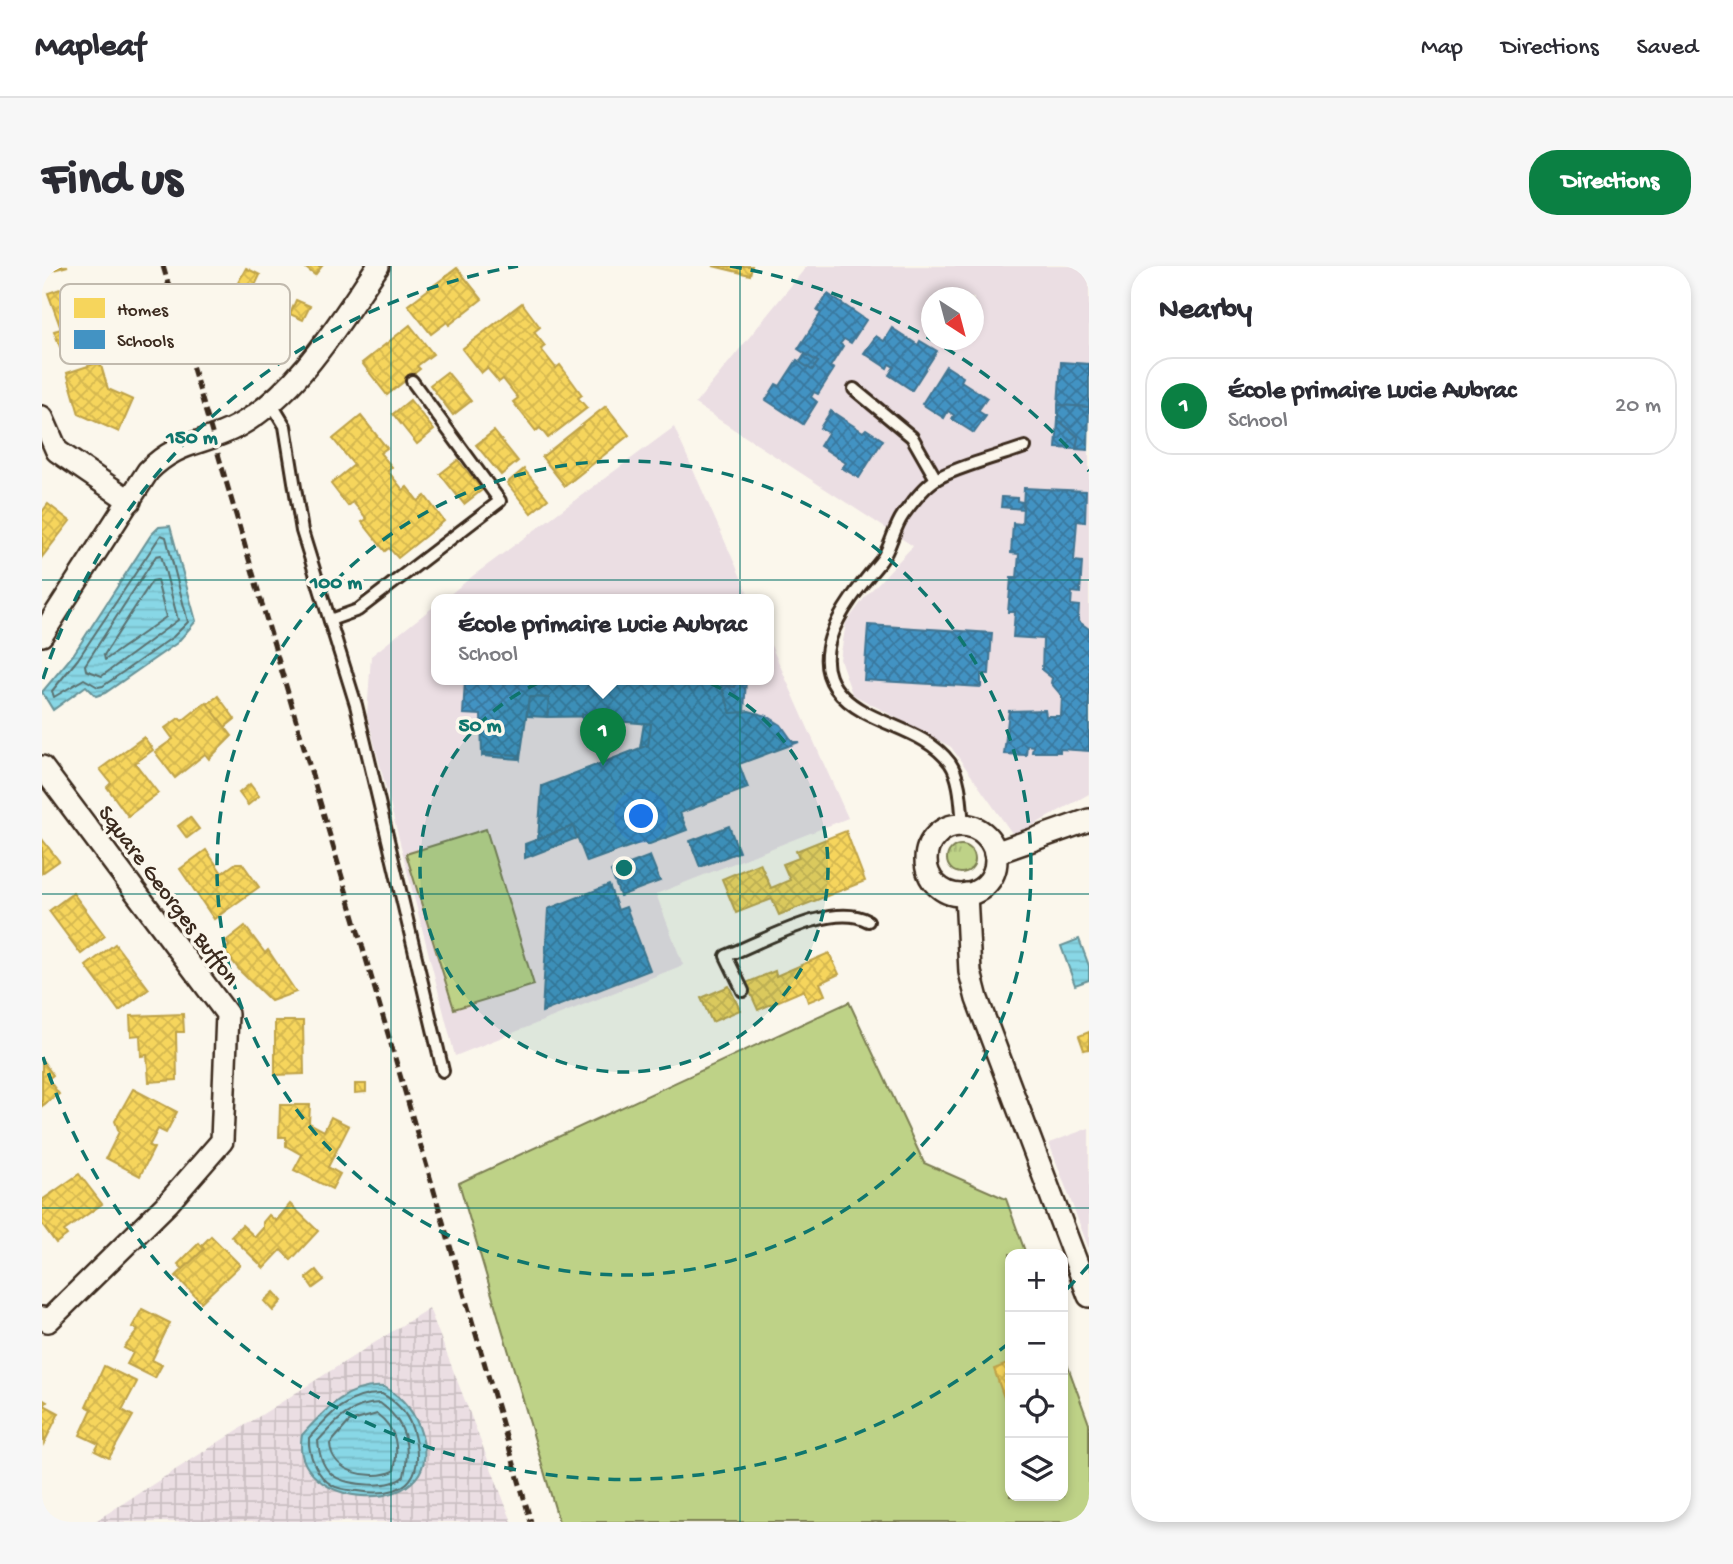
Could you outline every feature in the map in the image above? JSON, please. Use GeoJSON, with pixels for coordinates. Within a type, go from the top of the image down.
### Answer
{"type":"FeatureCollection","features":[{"type":"Feature","properties":{"kind":"street"},"geometry":{"type":"LineString","coordinates":[[42,635],[149,471],[169,452],[237,427],[270,401],[325,341],[378,266]]}},
{"type":"Feature","properties":{"kind":"street"},"geometry":{"type":"LineString","coordinates":[[42,416],[57,451],[130,501]]}},
{"type":"Feature","properties":{"kind":"street","name":"Square Georges Buffon"},"geometry":{"type":"LineString","coordinates":[[42,767],[227,1013],[222,1141],[167,1203],[48,1321],[42,1318]]}},
{"type":"Feature","properties":{"kind":"street"},"geometry":{"type":"LineString","coordinates":[[996,853],[1089,820]]}},
{"type":"Feature","properties":{"kind":"street"},"geometry":{"type":"LineString","coordinates":[[963,825],[980,830],[993,844],[996,853],[990,880],[984,886],[966,894],[957,894],[941,887],[929,874],[927,865],[933,840],[946,829],[963,825]]}},
{"type":"Feature","properties":{"kind":"street"},"geometry":{"type":"LineString","coordinates":[[966,894],[970,972],[977,999],[1089,1296]]}},
{"type":"Feature","properties":{"kind":"lane"},"geometry":{"type":"LineString","coordinates":[[330,620],[358,610],[500,501],[412,381]]}},
{"type":"Feature","properties":{"kind":"lane"},"geometry":{"type":"LineString","coordinates":[[854,389],[912,437],[936,479]]}},
{"type":"Feature","properties":{"kind":"lane"},"geometry":{"type":"LineString","coordinates":[[270,401],[285,426],[302,531],[356,705],[443,1071]]}},
{"type":"Feature","properties":{"kind":"lane"},"geometry":{"type":"LineString","coordinates":[[963,825],[958,788],[951,765],[932,745],[863,712],[847,701],[829,673],[828,651],[833,624],[848,601],[884,558],[903,516],[936,479],[1025,447]]}},
{"type":"Feature","properties":{"kind":"lane"},"geometry":{"type":"LineString","coordinates":[[743,991],[726,956],[827,916],[859,916],[868,921]]}},
{"type":"Feature","properties":{"kind":"shaded area"},"geometry":{"type":"Polygon","coordinates":[[[807,266],[1089,266],[1089,794],[1014,836],[951,747],[852,694],[840,659],[846,623],[865,597],[913,546],[695,404],[807,266]]]}},
{"type":"Feature","properties":{"kind":"shaded area"},"geometry":{"type":"Polygon","coordinates":[[[674,427],[748,594],[450,594],[674,427]]]}},
{"type":"Feature","properties":{"kind":"shaded area"},"geometry":{"type":"Polygon","coordinates":[[[431,609],[431,685],[774,685],[774,652],[848,818],[656,894],[683,965],[455,1056],[367,715],[371,656],[431,609]]]}},
{"type":"Feature","properties":{"kind":"shaded area"},"geometry":{"type":"Polygon","coordinates":[[[1089,1128],[1089,1249],[1049,1143],[1089,1128]]]}},
{"type":"Feature","properties":{"kind":"shaded area"},"geometry":{"type":"Polygon","coordinates":[[[429,1308],[512,1522],[94,1522],[222,1440],[429,1308]]]}},
{"type":"Feature","properties":{"kind":"green space"},"geometry":{"type":"Polygon","coordinates":[[[486,829],[534,985],[454,1009],[406,854],[486,829]]]}},
{"type":"Feature","properties":{"kind":"green space"},"geometry":{"type":"Polygon","coordinates":[[[961,845],[971,849],[975,859],[971,869],[961,873],[951,869],[947,859],[951,849],[961,845]]]}},
{"type":"Feature","properties":{"kind":"green space"},"geometry":{"type":"Polygon","coordinates":[[[849,1002],[924,1163],[1006,1199],[1024,1249],[1005,1249],[1005,1501],[1068,1501],[1068,1367],[1089,1424],[1089,1522],[559,1522],[459,1183],[849,1002]]]}},
{"type":"Feature","properties":{"kind":"water"},"geometry":{"type":"Polygon","coordinates":[[[170,526],[196,621],[177,643],[105,693],[96,696],[86,686],[53,710],[42,692],[73,655],[151,535],[159,527],[170,526]]]}},
{"type":"Feature","properties":{"kind":"water"},"geometry":{"type":"Polygon","coordinates":[[[1079,939],[1089,966],[1089,980],[1075,985],[1061,946],[1079,939]]]}},
{"type":"Feature","properties":{"kind":"water"},"geometry":{"type":"Polygon","coordinates":[[[371,1387],[384,1387],[409,1407],[422,1436],[423,1464],[411,1483],[391,1494],[365,1496],[340,1491],[318,1479],[304,1460],[302,1435],[328,1408],[348,1394],[371,1387]]]}},
{"type":"Feature","properties":{"kind":"building: Homes"},"geometry":{"type":"Polygon","coordinates":[[[42,266],[68,266],[42,273],[42,266]]]}},
{"type":"Feature","properties":{"kind":"building: Homes"},"geometry":{"type":"Polygon","coordinates":[[[303,266],[322,266],[315,275],[303,266]]]}},
{"type":"Feature","properties":{"kind":"building: Homes"},"geometry":{"type":"Polygon","coordinates":[[[713,266],[752,266],[750,275],[713,266]]]}},
{"type":"Feature","properties":{"kind":"building: Homes"},"geometry":{"type":"Polygon","coordinates":[[[246,268],[260,275],[256,284],[237,284],[246,268]]]}},
{"type":"Feature","properties":{"kind":"building: Homes"},"geometry":{"type":"Polygon","coordinates":[[[457,268],[482,299],[449,325],[447,322],[431,334],[408,305],[457,268]]]}},
{"type":"Feature","properties":{"kind":"building: Homes"},"geometry":{"type":"Polygon","coordinates":[[[60,289],[60,326],[48,293],[60,289]]]}},
{"type":"Feature","properties":{"kind":"building: Homes"},"geometry":{"type":"Polygon","coordinates":[[[296,300],[310,306],[303,320],[290,314],[296,300]]]}},
{"type":"Feature","properties":{"kind":"building: Homes"},"geometry":{"type":"Polygon","coordinates":[[[522,303],[540,327],[534,332],[545,346],[541,349],[556,368],[560,365],[582,395],[578,398],[587,408],[548,438],[540,428],[536,431],[513,402],[518,398],[503,379],[499,382],[487,368],[481,373],[462,349],[522,303]]]}},
{"type":"Feature","properties":{"kind":"building: Homes"},"geometry":{"type":"Polygon","coordinates":[[[410,325],[433,354],[417,366],[420,369],[387,395],[362,363],[410,325]]]}},
{"type":"Feature","properties":{"kind":"building: Homes"},"geometry":{"type":"Polygon","coordinates":[[[60,329],[60,347],[54,331],[60,329]]]}},
{"type":"Feature","properties":{"kind":"building: Homes"},"geometry":{"type":"Polygon","coordinates":[[[101,364],[108,389],[133,400],[119,432],[79,414],[67,373],[101,364]]]}},
{"type":"Feature","properties":{"kind":"building: Homes"},"geometry":{"type":"Polygon","coordinates":[[[447,372],[471,401],[453,415],[430,385],[447,372]]]}},
{"type":"Feature","properties":{"kind":"building: Homes"},"geometry":{"type":"Polygon","coordinates":[[[410,400],[434,430],[417,444],[393,414],[410,400]]]}},
{"type":"Feature","properties":{"kind":"building: Homes"},"geometry":{"type":"Polygon","coordinates":[[[606,406],[629,435],[565,486],[542,457],[606,406]]]}},
{"type":"Feature","properties":{"kind":"building: Homes"},"geometry":{"type":"Polygon","coordinates":[[[361,416],[387,448],[380,453],[392,467],[388,471],[403,490],[407,487],[418,501],[425,496],[444,521],[398,558],[389,548],[385,551],[362,522],[367,519],[353,502],[348,506],[331,484],[354,465],[333,439],[361,416]]]}},
{"type":"Feature","properties":{"kind":"building: Homes"},"geometry":{"type":"Polygon","coordinates":[[[494,431],[518,461],[501,475],[476,445],[494,431]]]}},
{"type":"Feature","properties":{"kind":"building: Homes"},"geometry":{"type":"Polygon","coordinates":[[[458,460],[482,490],[464,504],[440,474],[458,460]]]}},
{"type":"Feature","properties":{"kind":"building: Homes"},"geometry":{"type":"Polygon","coordinates":[[[524,469],[548,499],[531,513],[507,483],[524,469]]]}},
{"type":"Feature","properties":{"kind":"building: Homes"},"geometry":{"type":"Polygon","coordinates":[[[48,504],[70,521],[42,557],[42,512],[48,504]]]}},
{"type":"Feature","properties":{"kind":"building: Homes"},"geometry":{"type":"Polygon","coordinates":[[[218,696],[235,719],[225,727],[207,704],[218,696]]]}},
{"type":"Feature","properties":{"kind":"building: Homes"},"geometry":{"type":"Polygon","coordinates":[[[206,702],[232,736],[209,759],[205,754],[175,778],[155,752],[173,739],[165,728],[179,718],[182,721],[206,702]]]}},
{"type":"Feature","properties":{"kind":"building: Homes"},"geometry":{"type":"Polygon","coordinates":[[[144,737],[153,750],[135,763],[158,793],[128,816],[107,787],[111,783],[100,769],[144,737]]]}},
{"type":"Feature","properties":{"kind":"building: Homes"},"geometry":{"type":"Polygon","coordinates":[[[250,784],[259,796],[248,805],[239,793],[250,784]]]}},
{"type":"Feature","properties":{"kind":"building: Homes"},"geometry":{"type":"Polygon","coordinates":[[[190,817],[199,829],[187,838],[178,826],[190,817]]]}},
{"type":"Feature","properties":{"kind":"building: Homes"},"geometry":{"type":"Polygon","coordinates":[[[846,831],[865,881],[779,915],[772,899],[736,913],[722,879],[760,863],[771,888],[790,880],[783,864],[799,858],[796,851],[846,831]]]}},
{"type":"Feature","properties":{"kind":"building: Homes"},"geometry":{"type":"Polygon","coordinates":[[[42,839],[59,861],[42,873],[42,839]]]}},
{"type":"Feature","properties":{"kind":"building: Homes"},"geometry":{"type":"Polygon","coordinates":[[[206,850],[222,873],[236,863],[242,863],[259,887],[214,919],[180,869],[206,850]]]}},
{"type":"Feature","properties":{"kind":"building: Homes"},"geometry":{"type":"Polygon","coordinates":[[[73,893],[105,936],[81,954],[49,911],[73,893]]]}},
{"type":"Feature","properties":{"kind":"building: Homes"},"geometry":{"type":"Polygon","coordinates":[[[245,926],[265,953],[268,950],[296,992],[271,1001],[241,972],[224,950],[229,946],[226,941],[245,926]]]}},
{"type":"Feature","properties":{"kind":"building: Homes"},"geometry":{"type":"Polygon","coordinates":[[[115,944],[149,989],[119,1011],[86,966],[115,944]]]}},
{"type":"Feature","properties":{"kind":"building: Homes"},"geometry":{"type":"Polygon","coordinates":[[[829,953],[839,974],[820,983],[825,995],[808,1002],[804,990],[758,1010],[746,983],[775,971],[776,976],[829,953]]]}},
{"type":"Feature","properties":{"kind":"building: Homes"},"geometry":{"type":"Polygon","coordinates":[[[729,986],[740,1010],[712,1022],[701,998],[729,986]]]}},
{"type":"Feature","properties":{"kind":"building: Homes"},"geometry":{"type":"Polygon","coordinates":[[[183,1014],[184,1032],[176,1032],[177,1080],[149,1082],[147,1055],[141,1056],[140,1035],[131,1036],[130,1016],[183,1014]]]}},
{"type":"Feature","properties":{"kind":"building: Homes"},"geometry":{"type":"Polygon","coordinates":[[[275,1021],[303,1021],[304,1074],[275,1075],[275,1021]]]}},
{"type":"Feature","properties":{"kind":"building: Homes"},"geometry":{"type":"Polygon","coordinates":[[[1089,1032],[1089,1049],[1084,1050],[1079,1036],[1089,1032]]]}},
{"type":"Feature","properties":{"kind":"building: Homes"},"geometry":{"type":"Polygon","coordinates":[[[42,1060],[53,1075],[48,1079],[59,1094],[42,1106],[42,1060]]]}},
{"type":"Feature","properties":{"kind":"building: Homes"},"geometry":{"type":"Polygon","coordinates":[[[355,1084],[366,1084],[366,1092],[355,1093],[355,1084]]]}},
{"type":"Feature","properties":{"kind":"building: Homes"},"geometry":{"type":"Polygon","coordinates":[[[133,1089],[177,1112],[166,1133],[158,1129],[149,1146],[154,1148],[140,1176],[106,1158],[119,1132],[115,1121],[133,1089]]]}},
{"type":"Feature","properties":{"kind":"building: Homes"},"geometry":{"type":"Polygon","coordinates":[[[280,1105],[310,1105],[309,1123],[324,1131],[331,1117],[349,1126],[328,1167],[340,1174],[332,1189],[294,1170],[302,1155],[286,1146],[286,1137],[279,1137],[280,1105]]]}},
{"type":"Feature","properties":{"kind":"building: Homes"},"geometry":{"type":"Polygon","coordinates":[[[79,1174],[102,1204],[64,1231],[67,1235],[56,1243],[42,1224],[42,1200],[79,1174]]]}},
{"type":"Feature","properties":{"kind":"building: Homes"},"geometry":{"type":"Polygon","coordinates":[[[290,1204],[318,1231],[291,1260],[281,1250],[264,1268],[231,1236],[242,1225],[255,1237],[269,1215],[276,1221],[290,1204]]]}},
{"type":"Feature","properties":{"kind":"building: Homes"},"geometry":{"type":"Polygon","coordinates":[[[211,1236],[240,1265],[201,1302],[176,1276],[204,1249],[201,1246],[211,1236]]]}},
{"type":"Feature","properties":{"kind":"building: Homes"},"geometry":{"type":"Polygon","coordinates":[[[199,1243],[204,1249],[183,1269],[178,1264],[199,1243]]]}},
{"type":"Feature","properties":{"kind":"building: Homes"},"geometry":{"type":"Polygon","coordinates":[[[316,1270],[324,1280],[313,1288],[306,1278],[316,1270]]]}},
{"type":"Feature","properties":{"kind":"building: Homes"},"geometry":{"type":"Polygon","coordinates":[[[274,1292],[282,1301],[273,1311],[264,1301],[274,1292]]]}},
{"type":"Feature","properties":{"kind":"building: Homes"},"geometry":{"type":"Polygon","coordinates":[[[142,1309],[170,1323],[152,1360],[162,1365],[155,1378],[127,1364],[133,1353],[124,1348],[138,1330],[132,1327],[142,1309]]]}},
{"type":"Feature","properties":{"kind":"building: Homes"},"geometry":{"type":"Polygon","coordinates":[[[1005,1365],[1005,1401],[994,1369],[1005,1365]]]}},
{"type":"Feature","properties":{"kind":"building: Homes"},"geometry":{"type":"Polygon","coordinates":[[[104,1366],[137,1382],[122,1410],[133,1416],[109,1458],[95,1451],[99,1444],[80,1435],[92,1409],[86,1406],[104,1366]]]}},
{"type":"Feature","properties":{"kind":"building: Homes"},"geometry":{"type":"Polygon","coordinates":[[[42,1399],[47,1402],[44,1405],[59,1413],[44,1443],[42,1399]]]}},
{"type":"Feature","properties":{"kind":"building: Schools"},"geometry":{"type":"Polygon","coordinates":[[[828,294],[866,320],[851,343],[844,339],[840,344],[843,346],[830,367],[834,369],[818,394],[814,392],[811,397],[817,402],[803,424],[766,400],[776,384],[780,386],[797,360],[812,370],[818,362],[798,349],[821,313],[817,311],[828,294]]]}},
{"type":"Feature","properties":{"kind":"building: Schools"},"geometry":{"type":"Polygon","coordinates":[[[892,328],[918,345],[921,342],[921,350],[937,351],[912,390],[889,375],[894,367],[889,364],[887,368],[864,353],[876,336],[884,341],[892,328]]]}},
{"type":"Feature","properties":{"kind":"building: Schools"},"geometry":{"type":"Polygon","coordinates":[[[805,354],[818,362],[812,370],[800,362],[805,354]]]}},
{"type":"Feature","properties":{"kind":"building: Schools"},"geometry":{"type":"Polygon","coordinates":[[[1061,362],[1089,364],[1089,407],[1058,405],[1061,362]]]}},
{"type":"Feature","properties":{"kind":"building: Schools"},"geometry":{"type":"Polygon","coordinates":[[[946,366],[963,377],[961,381],[987,398],[978,411],[986,416],[974,433],[952,419],[954,415],[948,411],[944,418],[922,404],[946,366]]]}},
{"type":"Feature","properties":{"kind":"building: Schools"},"geometry":{"type":"Polygon","coordinates":[[[1058,405],[1089,407],[1088,450],[1076,449],[1078,437],[1058,420],[1058,405]]]}},
{"type":"Feature","properties":{"kind":"building: Schools"},"geometry":{"type":"Polygon","coordinates":[[[831,411],[863,432],[866,429],[883,440],[859,478],[842,468],[846,463],[820,446],[828,433],[820,428],[831,411]]]}},
{"type":"Feature","properties":{"kind":"building: Schools"},"geometry":{"type":"Polygon","coordinates":[[[1058,420],[1078,437],[1076,449],[1056,448],[1058,420]]]}},
{"type":"Feature","properties":{"kind":"building: Schools"},"geometry":{"type":"Polygon","coordinates":[[[1024,488],[1086,491],[1085,522],[1077,521],[1074,561],[1082,562],[1080,593],[1072,592],[1071,605],[1079,606],[1078,621],[1089,629],[1089,751],[1060,749],[1060,752],[1032,752],[1033,746],[1027,745],[1026,755],[1004,754],[1009,711],[1045,710],[1046,716],[1061,716],[1062,696],[1051,683],[1052,678],[1042,670],[1043,639],[1013,637],[1015,612],[1008,612],[1011,578],[1017,578],[1019,554],[1011,553],[1013,523],[1022,524],[1024,488]]]}},
{"type":"Feature","properties":{"kind":"building: Schools"},"geometry":{"type":"Polygon","coordinates":[[[1002,497],[1017,498],[1017,501],[1023,502],[1023,509],[1001,507],[1002,497]]]}},
{"type":"Feature","properties":{"kind":"building: Schools"},"geometry":{"type":"Polygon","coordinates":[[[868,625],[992,633],[989,674],[981,674],[981,687],[864,680],[868,625]]]}},
{"type":"Feature","properties":{"kind":"building: Schools"},"geometry":{"type":"Polygon","coordinates":[[[465,685],[721,685],[731,713],[749,711],[767,716],[781,725],[793,742],[799,742],[739,764],[748,788],[680,813],[687,830],[647,845],[645,841],[587,862],[573,826],[538,839],[542,786],[648,745],[651,724],[615,721],[615,716],[547,717],[549,698],[529,697],[520,759],[518,755],[485,753],[482,756],[481,715],[463,714],[465,685]]]}},
{"type":"Feature","properties":{"kind":"building: Schools"},"geometry":{"type":"Polygon","coordinates":[[[721,685],[746,685],[744,712],[731,713],[721,685]]]}},
{"type":"Feature","properties":{"kind":"building: Schools"},"geometry":{"type":"Polygon","coordinates":[[[529,697],[549,698],[547,717],[527,716],[529,697]]]}},
{"type":"Feature","properties":{"kind":"building: Schools"},"geometry":{"type":"Polygon","coordinates":[[[582,714],[615,716],[615,721],[582,719],[582,714]]]}},
{"type":"Feature","properties":{"kind":"building: Schools"},"geometry":{"type":"Polygon","coordinates":[[[644,723],[651,724],[648,745],[640,748],[644,723]]]}},
{"type":"Feature","properties":{"kind":"building: Schools"},"geometry":{"type":"Polygon","coordinates":[[[485,753],[518,755],[518,759],[484,756],[485,753]]]}},
{"type":"Feature","properties":{"kind":"building: Schools"},"geometry":{"type":"Polygon","coordinates":[[[573,826],[577,838],[525,858],[525,844],[573,826]]]}},
{"type":"Feature","properties":{"kind":"building: Schools"},"geometry":{"type":"Polygon","coordinates":[[[729,826],[739,852],[700,867],[690,841],[729,826]]]}},
{"type":"Feature","properties":{"kind":"building: Schools"},"geometry":{"type":"Polygon","coordinates":[[[650,856],[660,881],[620,896],[611,871],[650,856]]]}},
{"type":"Feature","properties":{"kind":"building: Schools"},"geometry":{"type":"Polygon","coordinates":[[[609,885],[618,910],[626,907],[650,970],[542,1012],[548,909],[609,885]]]}},
{"type":"Feature","properties":{"kind":"railway"},"geometry":{"type":"LineString","coordinates":[[163,266],[168,284]]}},
{"type":"Feature","properties":{"kind":"railway"},"geometry":{"type":"LineString","coordinates":[[192,364],[531,1522]]}},
{"type":"Feature","properties":{"kind":"place","name":"École primaire Lucie Aubrac"},"geometry":{"type":"Point","coordinates":[603,766]}}]}
